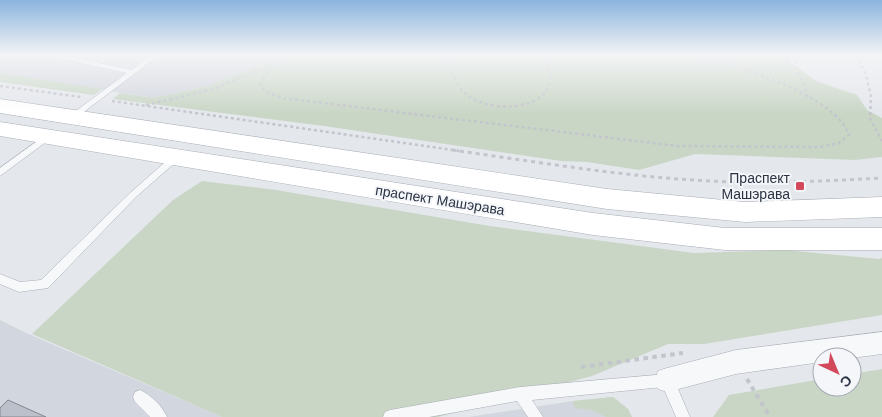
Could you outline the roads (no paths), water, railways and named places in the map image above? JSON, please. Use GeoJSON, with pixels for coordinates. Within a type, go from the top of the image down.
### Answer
{"type":"FeatureCollection","features":[{"type":"Feature","properties":{"kind":"main road","name":"праспект Машэрава"},"geometry":{"type":"LineString","coordinates":[[0,106],[607,199],[745,212],[882,207]]}},
{"type":"Feature","properties":{"kind":"main road","name":"праспект Машэрава"},"geometry":{"type":"LineString","coordinates":[[0,129],[175,158],[658,232],[725,239],[882,239]]}},
{"type":"Feature","properties":{"kind":"street"},"geometry":{"type":"LineString","coordinates":[[667,380],[736,362],[882,343]]}},
{"type":"Feature","properties":{"kind":"lane"},"geometry":{"type":"LineString","coordinates":[[72,118],[130,74]]}},
{"type":"Feature","properties":{"kind":"lane"},"geometry":{"type":"LineString","coordinates":[[0,174],[47,137]]}},
{"type":"Feature","properties":{"kind":"lane"},"geometry":{"type":"LineString","coordinates":[[0,279],[19,286],[44,285],[133,195],[175,158]]}},
{"type":"Feature","properties":{"kind":"lane"},"geometry":{"type":"LineString","coordinates":[[390,417],[520,394],[667,380],[683,417]]}},
{"type":"Feature","properties":{"kind":"lane"},"geometry":{"type":"LineString","coordinates":[[520,394],[536,417]]}},
{"type":"Feature","properties":{"kind":"lane"},"geometry":{"type":"LineString","coordinates":[[140,397],[160,417]]}},
{"type":"Feature","properties":{"kind":"place","name":"Праспект Машэрава"},"geometry":{"type":"Point","coordinates":[800,186]}}]}
